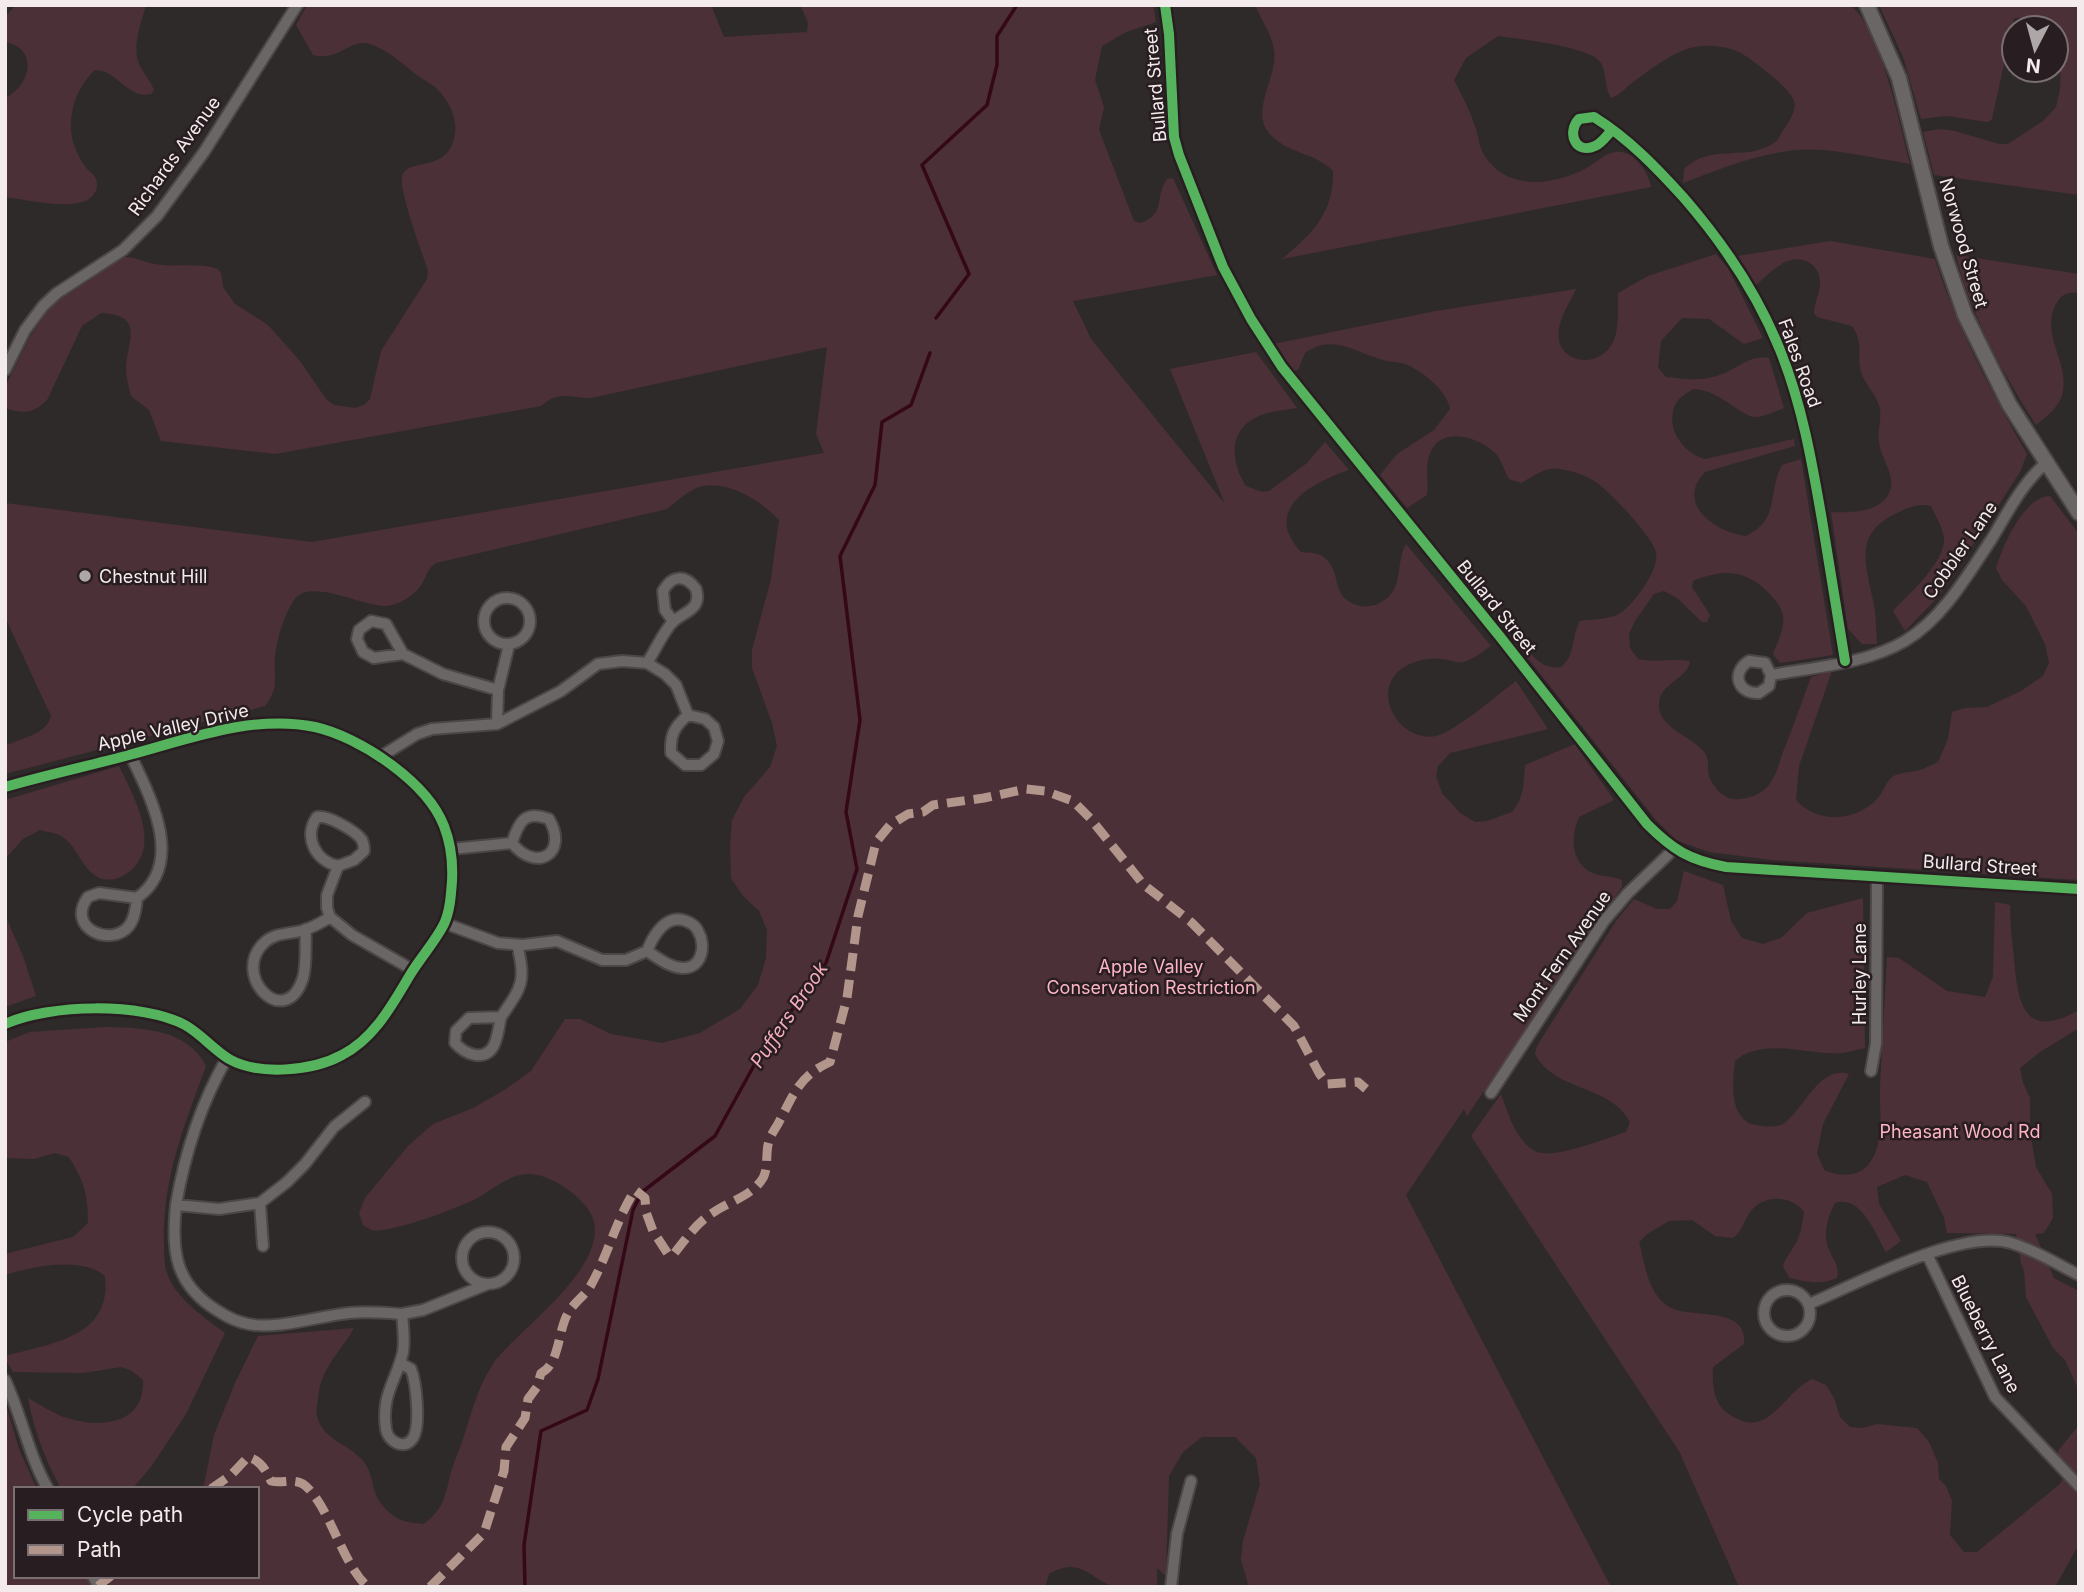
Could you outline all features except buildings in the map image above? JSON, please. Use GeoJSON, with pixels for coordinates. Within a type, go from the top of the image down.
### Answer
{"type":"FeatureCollection","features":[{"type":"Feature","properties":{"kind":"main road","name":"Norwood Street"},"geometry":{"type":"LineString","coordinates":[[1867,5],[1899,78],[1941,246],[1965,315],[2002,393],[2079,513]]}},
{"type":"Feature","properties":{"kind":"street","name":"Richards Avenue"},"geometry":{"type":"LineString","coordinates":[[5,370],[25,330],[43,306],[57,293],[123,250],[157,216],[204,152],[297,5]]}},
{"type":"Feature","properties":{"kind":"street","name":"Bullard Street"},"geometry":{"type":"LineString","coordinates":[[1165,5],[1174,137],[1223,267],[1261,336],[1282,367],[1647,824],[1674,849],[1691,859],[1726,867],[2079,889]]}},
{"type":"Feature","properties":{"kind":"street","name":"Fales Road"},"geometry":{"type":"LineString","coordinates":[[1612,130],[1657,167],[1705,224],[1733,262],[1780,348],[1812,462],[1845,661]]}},
{"type":"Feature","properties":{"kind":"street","name":"Cobbler Lane"},"geometry":{"type":"LineString","coordinates":[[1771,674],[1870,656],[1898,645],[1920,631],[1936,616],[1969,573],[2028,481],[2046,463]]}},
{"type":"Feature","properties":{"kind":"street"},"geometry":{"type":"LineString","coordinates":[[501,598],[516,598],[527,609],[531,626],[522,639],[509,645],[498,643],[487,634],[484,619],[490,605],[501,598]]}},
{"type":"Feature","properties":{"kind":"street"},"geometry":{"type":"LineString","coordinates":[[647,663],[673,621]]}},
{"type":"Feature","properties":{"kind":"street"},"geometry":{"type":"LineString","coordinates":[[497,724],[498,690],[509,645]]}},
{"type":"Feature","properties":{"kind":"street"},"geometry":{"type":"LineString","coordinates":[[403,654],[443,674],[498,690]]}},
{"type":"Feature","properties":{"kind":"street"},"geometry":{"type":"LineString","coordinates":[[380,757],[417,734],[432,729],[497,724],[561,691],[597,664],[622,661],[647,663],[665,674],[676,685],[688,715]]}},
{"type":"Feature","properties":{"kind":"street"},"geometry":{"type":"LineString","coordinates":[[688,715],[705,719],[714,727],[718,741],[714,754],[701,765],[685,765],[671,753],[670,737],[688,715]]}},
{"type":"Feature","properties":{"kind":"street","name":"Apple Valley Drive"},"geometry":{"type":"LineString","coordinates":[[5,787],[201,735],[284,722],[318,727],[380,757],[427,799],[443,823],[451,849],[451,897],[444,923],[368,1036],[341,1056],[313,1066],[285,1069],[251,1066],[227,1058],[184,1025],[145,1012],[125,1010],[48,1011],[5,1024]]}},
{"type":"Feature","properties":{"kind":"street"},"geometry":{"type":"LineString","coordinates":[[130,754],[160,826],[162,839],[156,873],[148,889],[137,898],[132,921],[119,933],[100,934],[88,929],[82,921],[85,902],[93,895],[137,898]]}},
{"type":"Feature","properties":{"kind":"street"},"geometry":{"type":"LineString","coordinates":[[538,815],[549,819],[556,830],[552,852],[544,857],[536,859],[521,854],[512,843],[519,824],[527,817],[538,815]]}},
{"type":"Feature","properties":{"kind":"street"},"geometry":{"type":"LineString","coordinates":[[326,816],[363,841],[364,851],[338,866],[333,865],[313,847],[310,840],[311,825],[317,817],[326,816]]}},
{"type":"Feature","properties":{"kind":"street"},"geometry":{"type":"LineString","coordinates":[[451,849],[512,843]]}},
{"type":"Feature","properties":{"kind":"street","name":"Mont Fern Avenue"},"geometry":{"type":"LineString","coordinates":[[1491,1093],[1604,921],[1628,893],[1674,849]]}},
{"type":"Feature","properties":{"kind":"street"},"geometry":{"type":"LineString","coordinates":[[338,866],[327,895],[330,917],[352,935],[413,970]]}},
{"type":"Feature","properties":{"kind":"street","name":"Hurley Lane"},"geometry":{"type":"LineString","coordinates":[[1871,1071],[1876,1044],[1877,876]]}},
{"type":"Feature","properties":{"kind":"street"},"geometry":{"type":"LineString","coordinates":[[306,929],[304,970],[299,987],[286,998],[279,1000],[267,997],[260,990],[256,976],[256,952],[272,937],[306,929],[330,917]]}},
{"type":"Feature","properties":{"kind":"street"},"geometry":{"type":"LineString","coordinates":[[444,923],[490,941],[517,945],[557,941],[585,954],[608,960],[626,960],[647,951],[653,936],[665,923],[676,919],[685,920],[697,928],[703,941],[699,960],[689,967],[681,968],[665,962],[647,951]]}},
{"type":"Feature","properties":{"kind":"street"},"geometry":{"type":"LineString","coordinates":[[501,1017],[469,1018],[456,1031],[455,1042],[469,1054],[481,1056],[494,1045],[501,1017],[518,993],[522,962],[517,945]]}},
{"type":"Feature","properties":{"kind":"street"},"geometry":{"type":"LineString","coordinates":[[227,1058],[194,1127],[176,1205],[174,1244],[181,1273],[197,1295],[223,1314],[258,1325],[350,1313],[402,1314],[430,1308],[502,1280],[507,1274],[513,1261],[510,1246],[500,1236],[485,1233],[471,1238],[466,1244],[462,1259],[467,1274],[488,1284]]}},
{"type":"Feature","properties":{"kind":"street"},"geometry":{"type":"LineString","coordinates":[[176,1205],[219,1209],[260,1203],[287,1182],[334,1127],[365,1102]]}},
{"type":"Feature","properties":{"kind":"street"},"geometry":{"type":"LineString","coordinates":[[260,1203],[263,1246]]}},
{"type":"Feature","properties":{"kind":"street"},"geometry":{"type":"LineString","coordinates":[[1809,1304],[1927,1254],[1981,1241],[2009,1242],[2079,1275]]}},
{"type":"Feature","properties":{"kind":"street","name":"Blueberry Lane"},"geometry":{"type":"LineString","coordinates":[[1927,1254],[1995,1397],[2079,1486]]}},
{"type":"Feature","properties":{"kind":"street"},"geometry":{"type":"LineString","coordinates":[[1782,1290],[1791,1290],[1801,1295],[1809,1304],[1807,1325],[1798,1334],[1782,1336],[1769,1329],[1764,1320],[1763,1309],[1766,1301],[1771,1295],[1782,1290]]}},
{"type":"Feature","properties":{"kind":"street"},"geometry":{"type":"LineString","coordinates":[[400,1363],[411,1368],[416,1400],[414,1436],[410,1441],[400,1444],[393,1442],[387,1433],[385,1407],[388,1389],[400,1363],[404,1340],[402,1314]]}},
{"type":"Feature","properties":{"kind":"street"},"geometry":{"type":"LineString","coordinates":[[5,1380],[17,1407],[32,1458],[47,1487]]}},
{"type":"Feature","properties":{"kind":"street"},"geometry":{"type":"LineString","coordinates":[[1171,1587],[1177,1534],[1191,1481]]}},
{"type":"Feature","properties":{"kind":"green space"},"geometry":{"type":"Polygon","coordinates":[[[16,5],[146,5],[136,51],[140,66],[154,90],[151,94],[136,93],[103,71],[95,70],[81,87],[73,107],[71,129],[76,150],[97,181],[93,196],[86,201],[54,204],[5,197],[5,98],[21,85],[28,68],[23,52],[5,42],[5,17],[16,5]]]}},
{"type":"Feature","properties":{"kind":"green space","name":"Apple Valley Conservation Restriction"},"geometry":{"type":"Polygon","coordinates":[[[307,5],[711,5],[724,37],[807,32],[808,22],[800,5],[1153,5],[1156,22],[1126,32],[1102,46],[1095,80],[1104,107],[1099,130],[1134,221],[1141,223],[1154,214],[1163,186],[1167,179],[1173,178],[1217,275],[1073,301],[1091,339],[1225,504],[1170,369],[1256,352],[1297,408],[1263,414],[1242,429],[1237,438],[1235,457],[1246,486],[1262,492],[1269,491],[1307,463],[1325,442],[1349,470],[1307,490],[1289,510],[1287,523],[1290,537],[1301,552],[1323,557],[1334,571],[1342,596],[1359,606],[1367,606],[1382,602],[1394,590],[1406,544],[1491,646],[1463,662],[1432,659],[1410,664],[1392,679],[1388,691],[1393,714],[1401,724],[1411,732],[1436,736],[1465,720],[1516,681],[1548,729],[1450,753],[1438,766],[1436,776],[1442,793],[1460,813],[1475,822],[1487,821],[1512,812],[1523,789],[1525,765],[1575,744],[1614,800],[1579,817],[1574,833],[1574,849],[1587,870],[1622,880],[1622,887],[1467,1116],[1464,1109],[1406,1195],[1611,1587],[1249,1587],[1241,1560],[1243,1541],[1260,1484],[1256,1458],[1235,1437],[1202,1437],[1183,1452],[1169,1476],[1166,1576],[1157,1568],[1157,1587],[1116,1587],[1085,1571],[1069,1567],[1049,1574],[1045,1587],[110,1587],[107,1578],[259,1578],[259,1487],[203,1487],[214,1435],[258,1336],[354,1328],[323,1378],[317,1410],[320,1425],[366,1465],[378,1499],[393,1515],[405,1521],[424,1524],[431,1518],[444,1500],[476,1399],[489,1370],[564,1291],[580,1270],[591,1249],[595,1228],[588,1209],[575,1195],[558,1183],[538,1175],[520,1175],[449,1210],[405,1225],[380,1230],[372,1230],[363,1225],[359,1213],[365,1198],[408,1146],[433,1124],[473,1108],[531,1071],[565,1019],[580,1019],[611,1034],[662,1043],[700,1033],[740,1009],[758,985],[766,958],[767,930],[759,911],[743,896],[731,878],[730,846],[732,820],[744,797],[770,767],[777,746],[772,723],[752,668],[752,650],[771,579],[779,520],[743,493],[721,486],[699,487],[667,509],[436,563],[411,596],[391,605],[376,605],[324,592],[302,594],[294,600],[287,613],[277,642],[274,687],[265,706],[5,774],[5,746],[39,732],[51,716],[5,617],[5,503],[312,542],[824,453],[816,434],[827,347],[591,398],[559,396],[541,406],[275,454],[161,441],[149,410],[131,396],[126,369],[131,332],[129,325],[115,315],[101,313],[82,326],[47,400],[28,412],[5,408],[5,387],[31,335],[54,302],[122,257],[163,265],[218,269],[223,287],[235,304],[268,325],[300,361],[326,399],[334,405],[355,408],[370,399],[381,351],[427,279],[428,270],[407,208],[402,177],[410,168],[440,159],[447,153],[455,137],[455,121],[446,99],[435,87],[379,47],[365,43],[331,55],[313,55],[296,25],[307,5]]]}},
{"type":"Feature","properties":{"kind":"green space"},"geometry":{"type":"Polygon","coordinates":[[[1255,5],[1850,5],[1861,17],[1880,55],[1910,164],[1824,150],[1788,151],[1752,159],[1683,183],[1684,169],[1694,161],[1717,154],[1763,149],[1779,138],[1795,107],[1791,95],[1778,81],[1739,52],[1702,46],[1684,50],[1665,60],[1611,98],[1603,67],[1595,57],[1553,44],[1498,36],[1466,58],[1454,80],[1472,116],[1483,152],[1493,166],[1514,179],[1539,182],[1577,173],[1608,154],[1623,152],[1639,163],[1651,187],[1282,259],[1312,231],[1325,211],[1330,199],[1333,171],[1319,160],[1280,143],[1265,128],[1263,106],[1272,72],[1274,50],[1255,5]]]}},
{"type":"Feature","properties":{"kind":"green space"},"geometry":{"type":"Polygon","coordinates":[[[1879,5],[2079,5],[2079,195],[1934,175],[1923,132],[1940,129],[1955,131],[1999,144],[2008,144],[2043,121],[2056,107],[2060,84],[2070,84],[2070,14],[2000,14],[2000,82],[1992,119],[1988,122],[1947,116],[1921,119],[1903,57],[1879,5]]]}},
{"type":"Feature","properties":{"kind":"green space"},"geometry":{"type":"Polygon","coordinates":[[[1830,241],[1935,259],[1964,335],[2027,454],[2020,472],[1956,571],[1935,600],[1905,631],[1893,611],[1933,567],[1943,547],[1942,530],[1931,506],[1921,505],[1895,514],[1872,533],[1867,544],[1866,557],[1875,611],[1877,644],[1862,644],[1848,629],[1831,512],[1874,507],[1882,502],[1891,488],[1891,476],[1879,442],[1880,410],[1861,372],[1856,333],[1852,326],[1817,317],[1814,313],[1820,278],[1810,263],[1794,259],[1787,261],[1754,287],[1738,256],[1830,241]]]}},
{"type":"Feature","properties":{"kind":"green space"},"geometry":{"type":"Polygon","coordinates":[[[1716,254],[1728,268],[1763,338],[1744,344],[1709,319],[1682,318],[1661,341],[1658,368],[1666,377],[1705,379],[1754,359],[1769,358],[1784,408],[1758,417],[1752,416],[1721,398],[1703,390],[1693,389],[1676,403],[1673,412],[1672,421],[1677,437],[1689,451],[1705,459],[1794,439],[1795,446],[1705,472],[1697,483],[1694,495],[1696,505],[1702,514],[1722,529],[1746,536],[1764,522],[1769,513],[1782,465],[1801,459],[1833,655],[1780,663],[1773,654],[1783,626],[1781,610],[1769,593],[1742,575],[1714,574],[1693,581],[1692,587],[1710,615],[1707,622],[1702,622],[1677,598],[1664,591],[1654,594],[1629,634],[1630,648],[1638,659],[1690,661],[1684,673],[1663,692],[1659,707],[1661,715],[1673,729],[1702,749],[1707,758],[1710,778],[1719,792],[1731,799],[1748,798],[1762,791],[1773,778],[1811,677],[1832,671],[1799,766],[1796,800],[1814,813],[1825,816],[1847,816],[1868,807],[1879,797],[1892,777],[1938,762],[1948,739],[1952,712],[1965,708],[1987,707],[2021,691],[2043,676],[2049,663],[2045,644],[2026,606],[2002,580],[1996,568],[2009,536],[2023,513],[2041,498],[2050,496],[2079,534],[2079,880],[1772,860],[1709,852],[1676,840],[1656,820],[1527,657],[1530,653],[1544,664],[1561,667],[1569,657],[1580,621],[1613,616],[1622,612],[1633,601],[1650,576],[1656,559],[1653,545],[1639,525],[1611,495],[1591,479],[1562,469],[1550,469],[1521,483],[1509,479],[1499,458],[1490,448],[1460,436],[1441,440],[1434,446],[1428,461],[1427,495],[1407,508],[1380,475],[1397,454],[1434,430],[1450,409],[1445,396],[1426,376],[1412,367],[1344,346],[1315,347],[1305,353],[1298,370],[1290,371],[1273,344],[1436,311],[1576,289],[1560,324],[1559,337],[1562,347],[1568,355],[1577,359],[1597,358],[1606,352],[1615,336],[1618,293],[1648,276],[1716,254]]]}},
{"type":"Feature","properties":{"kind":"green space"},"geometry":{"type":"Polygon","coordinates":[[[1956,255],[2079,274],[2079,293],[2063,296],[2052,315],[2053,337],[2062,369],[2062,396],[2053,410],[2036,425],[1979,322],[1956,255]]]}},
{"type":"Feature","properties":{"kind":"green space"},"geometry":{"type":"Polygon","coordinates":[[[119,766],[138,807],[144,837],[143,851],[137,863],[126,874],[111,880],[99,878],[63,837],[40,830],[23,839],[5,859],[5,800],[119,766]]]}},
{"type":"Feature","properties":{"kind":"green space","name":"Pheasant Wood Rd"},"geometry":{"type":"Polygon","coordinates":[[[1684,871],[1723,885],[1731,921],[1742,938],[1763,944],[1781,938],[1807,913],[1863,898],[1865,1048],[1830,1053],[1773,1048],[1746,1054],[1735,1061],[1734,1094],[1737,1110],[1749,1123],[1764,1126],[1783,1124],[1820,1082],[1829,1076],[1849,1074],[1823,1124],[1817,1153],[1824,1170],[1843,1175],[1862,1171],[1871,1161],[1878,1144],[1887,957],[1899,958],[1947,991],[1985,997],[1993,977],[1995,902],[2010,905],[2018,990],[2027,1013],[2035,1019],[2046,1021],[2061,1019],[2079,1010],[2079,1028],[2020,1068],[2030,1098],[2030,1132],[2036,1167],[2052,1194],[2053,1218],[2044,1233],[2035,1234],[2054,1278],[2079,1291],[2079,1391],[2065,1360],[2053,1348],[2026,1297],[2024,1271],[2016,1234],[1947,1233],[1944,1218],[1927,1182],[1905,1175],[1877,1187],[1879,1204],[1901,1241],[1886,1252],[1860,1210],[1852,1204],[1835,1203],[1828,1219],[1826,1236],[1838,1273],[1837,1278],[1825,1282],[1790,1278],[1783,1267],[1798,1238],[1804,1212],[1799,1206],[1785,1200],[1770,1199],[1757,1205],[1733,1238],[1715,1236],[1692,1220],[1669,1221],[1639,1242],[1651,1284],[1666,1305],[1676,1310],[1727,1318],[1743,1331],[1744,1344],[1713,1367],[1716,1397],[1726,1412],[1740,1420],[1763,1420],[1812,1379],[1826,1385],[1834,1398],[1840,1417],[1850,1427],[1862,1428],[1877,1424],[1917,1428],[1929,1442],[1938,1463],[1939,1479],[1946,1486],[1952,1501],[1950,1535],[1964,1552],[1977,1552],[2060,1484],[2070,1466],[2058,1455],[2058,1451],[2079,1425],[2079,1544],[2055,1587],[1739,1587],[1679,1451],[1471,1136],[1501,1094],[1518,1134],[1535,1151],[1566,1151],[1626,1132],[1630,1122],[1621,1110],[1597,1094],[1555,1075],[1535,1054],[1537,1046],[1616,921],[1634,899],[1657,909],[1670,909],[1677,901],[1684,871]]]}},
{"type":"Feature","properties":{"kind":"green space"},"geometry":{"type":"Polygon","coordinates":[[[5,915],[23,956],[36,996],[5,1007],[5,915]]]}},
{"type":"Feature","properties":{"kind":"green space"},"geometry":{"type":"Polygon","coordinates":[[[106,1027],[149,1030],[188,1044],[206,1066],[171,1175],[164,1220],[164,1260],[168,1276],[178,1293],[225,1333],[186,1414],[151,1467],[134,1487],[60,1487],[41,1445],[28,1398],[61,1416],[102,1423],[127,1415],[136,1407],[143,1380],[132,1371],[121,1367],[84,1373],[13,1372],[5,1358],[75,1334],[89,1325],[99,1313],[105,1297],[105,1276],[84,1266],[43,1266],[5,1275],[5,1254],[73,1237],[88,1223],[84,1188],[69,1157],[55,1153],[34,1159],[5,1158],[5,1042],[30,1032],[106,1027]]]}},
{"type":"Feature","properties":{"kind":"green space"},"geometry":{"type":"Polygon","coordinates":[[[5,1401],[19,1449],[36,1487],[14,1487],[14,1578],[88,1578],[93,1587],[5,1587],[5,1401]]]}},
{"type":"Feature","properties":{"kind":"waterway"},"geometry":{"type":"LineString","coordinates":[[936,318],[969,274],[922,165],[987,105],[997,65],[997,36],[1017,5]]}},
{"type":"Feature","properties":{"kind":"waterway","name":"Puffers Brook"},"geometry":{"type":"LineString","coordinates":[[525,1587],[524,1545],[541,1431],[587,1410],[598,1379],[633,1210],[642,1192],[715,1136],[762,1051],[826,963],[857,869],[846,812],[860,720],[840,556],[875,485],[882,422],[911,405],[930,353]]}},
{"type":"Feature","properties":{"kind":"marked path"},"geometry":{"type":"LineString","coordinates":[[430,1587],[484,1533],[504,1471],[506,1447],[525,1418],[528,1399],[537,1387],[541,1373],[555,1356],[567,1315],[591,1285],[622,1213],[635,1190],[645,1198],[646,1212],[653,1231],[668,1254],[673,1255],[702,1221],[747,1194],[763,1178],[770,1138],[794,1094],[811,1073],[830,1062],[847,998],[858,916],[876,842],[890,825],[908,814],[923,812],[933,805],[1026,789],[1045,791],[1073,801],[1143,884],[1191,922],[1294,1026],[1327,1084],[1358,1082],[1366,1089]]}},
{"type":"Feature","properties":{"kind":"marked path"},"geometry":{"type":"LineString","coordinates":[[214,1487],[231,1475],[248,1457],[262,1466],[271,1481],[295,1481],[303,1484],[318,1501],[347,1558],[368,1587]]}},
{"type":"Feature","properties":{"kind":"marked path"},"geometry":{"type":"LineString","coordinates":[[98,1586],[108,1578]]}},
{"type":"Feature","properties":{"kind":"cycle path"},"geometry":{"type":"LineString","coordinates":[[1165,5],[1174,137],[1223,267],[1251,319],[1282,367],[1647,824],[1682,853],[1726,867],[2079,889]]}},
{"type":"Feature","properties":{"kind":"cycle path"},"geometry":{"type":"LineString","coordinates":[[1612,130],[1600,143],[1588,148],[1578,145],[1573,136],[1579,119],[1594,117],[1619,135],[1630,144],[1652,165],[1684,198],[1726,251],[1771,330],[1788,370],[1806,433],[1845,661]]}},
{"type":"Feature","properties":{"kind":"cycle path"},"geometry":{"type":"LineString","coordinates":[[5,787],[221,730],[268,724],[315,727],[352,740],[408,778],[423,793],[444,826],[452,860],[451,897],[444,924],[373,1031],[353,1048],[330,1060],[301,1068],[255,1068],[229,1059],[185,1025],[145,1012],[121,1009],[46,1012],[5,1024]]}},
{"type":"Feature","properties":{"kind":"place","name":"Chestnut Hill"},"geometry":{"type":"Point","coordinates":[85,576]}}]}
